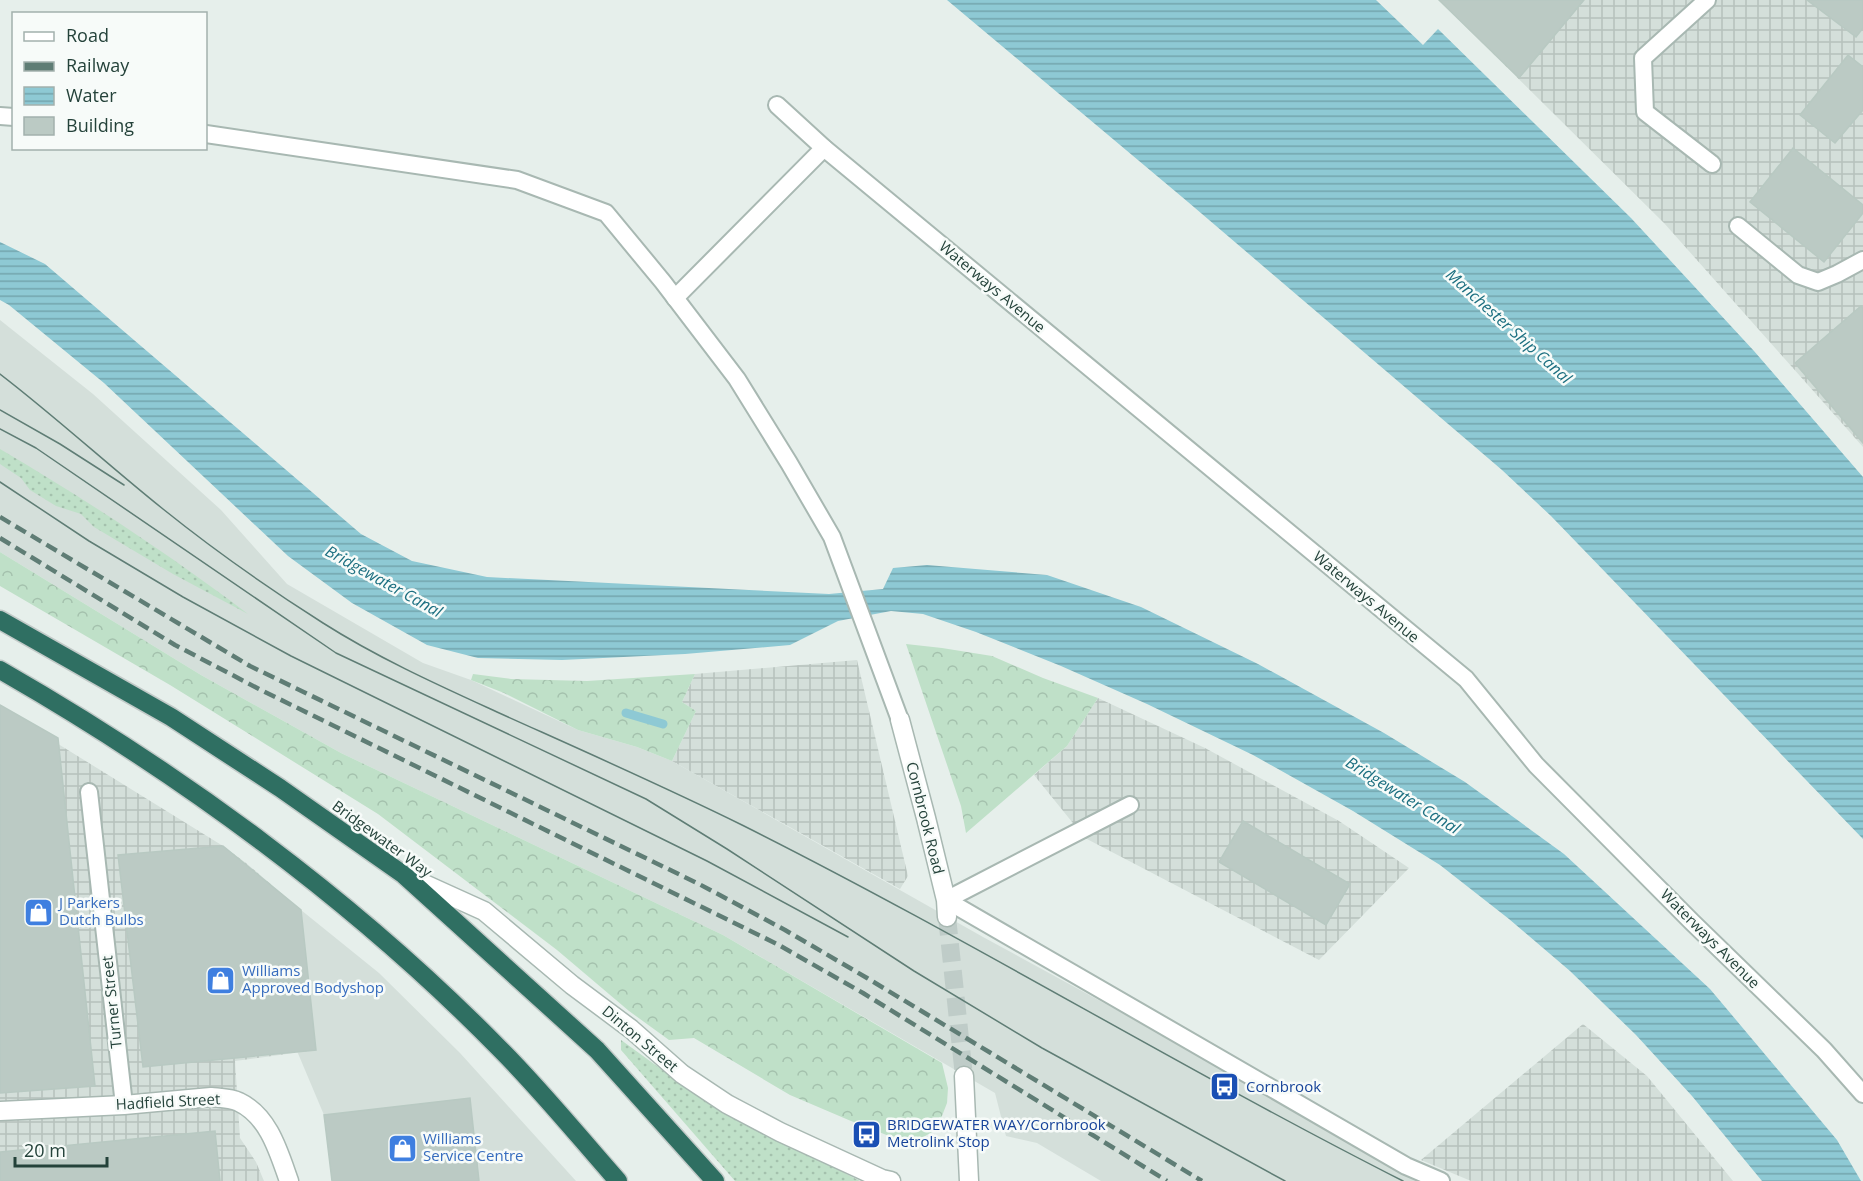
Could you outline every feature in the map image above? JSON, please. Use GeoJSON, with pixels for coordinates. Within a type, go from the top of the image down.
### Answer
{"type":"FeatureCollection","features":[{"type":"Feature","properties":{"kind":"highway","name":"Bridgewater Way"},"geometry":{"type":"LineString","coordinates":[[0,620],[171,717],[280,788],[404,874],[597,1050],[704,1167],[714,1181]]}},
{"type":"Feature","properties":{"kind":"highway"},"geometry":{"type":"LineString","coordinates":[[0,670],[127,748],[236,822],[354,915],[446,997],[501,1050],[618,1181]]}},
{"type":"Feature","properties":{"kind":"street","name":"Cornbrook Road"},"geometry":{"type":"LineString","coordinates":[[900,720],[926,818],[946,908]]}},
{"type":"Feature","properties":{"kind":"street","name":"Dinton Street"},"geometry":{"type":"LineString","coordinates":[[404,874],[484,911],[572,984],[631,1029],[682,1074],[727,1104],[780,1132],[882,1179],[891,1181]]}},
{"type":"Feature","properties":{"kind":"street"},"geometry":{"type":"LineString","coordinates":[[964,1076],[969,1181]]}},
{"type":"Feature","properties":{"kind":"street","name":"Hadfield Street"},"geometry":{"type":"LineString","coordinates":[[0,1111],[124,1105],[211,1097],[239,1102],[253,1112],[269,1133],[290,1181]]}},
{"type":"Feature","properties":{"kind":"lane"},"geometry":{"type":"LineString","coordinates":[[1707,0],[1643,58],[1643,69],[1645,112],[1712,164]]}},
{"type":"Feature","properties":{"kind":"lane","name":"Waterways Avenue"},"geometry":{"type":"LineString","coordinates":[[777,105],[824,148],[1466,679],[1536,765],[1692,922],[1824,1050],[1863,1094]]}},
{"type":"Feature","properties":{"kind":"lane"},"geometry":{"type":"LineString","coordinates":[[207,134],[517,180],[606,213],[737,379],[832,537],[900,720]]}},
{"type":"Feature","properties":{"kind":"lane"},"geometry":{"type":"LineString","coordinates":[[675,298],[824,148]]}},
{"type":"Feature","properties":{"kind":"lane"},"geometry":{"type":"LineString","coordinates":[[1738,226],[1798,275],[1818,282],[1863,260]]}},
{"type":"Feature","properties":{"kind":"lane","name":"Turner Street"},"geometry":{"type":"LineString","coordinates":[[89,792],[124,1105]]}},
{"type":"Feature","properties":{"kind":"lane"},"geometry":{"type":"LineString","coordinates":[[946,908],[1130,805]]}},
{"type":"Feature","properties":{"kind":"lane"},"geometry":{"type":"LineString","coordinates":[[946,908],[1406,1166],[1441,1181]]}},
{"type":"Feature","properties":{"kind":"shaded area"},"geometry":{"type":"Polygon","coordinates":[[[1439,0],[1863,0],[1863,447],[1664,223],[1439,0]]]}},
{"type":"Feature","properties":{"kind":"shaded area"},"geometry":{"type":"Polygon","coordinates":[[[0,320],[93,394],[221,510],[287,584],[423,663],[471,680],[578,730],[637,747],[672,761],[983,937],[1430,1181],[1101,1181],[1037,1143],[1006,1136],[995,1093],[723,935],[341,753],[201,675],[0,552],[0,320]]]}},
{"type":"Feature","properties":{"kind":"shaded area"},"geometry":{"type":"Polygon","coordinates":[[[857,660],[908,876],[900,889],[672,761],[696,711],[682,702],[695,674],[857,660]]]}},
{"type":"Feature","properties":{"kind":"shaded area"},"geometry":{"type":"Polygon","coordinates":[[[1098,698],[1205,748],[1339,821],[1409,868],[1319,960],[1085,838],[1034,775],[1067,746],[1098,698]]]}},
{"type":"Feature","properties":{"kind":"shaded area"},"geometry":{"type":"Polygon","coordinates":[[[0,708],[223,846],[301,910],[316,1050],[235,1061],[240,1138],[256,1162],[264,1181],[0,1181],[0,708]]]}},
{"type":"Feature","properties":{"kind":"shaded area"},"geometry":{"type":"Polygon","coordinates":[[[301,910],[379,973],[460,1053],[576,1181],[332,1181],[324,1115],[297,1051],[316,1050],[301,910]]]}},
{"type":"Feature","properties":{"kind":"shaded area"},"geometry":{"type":"Polygon","coordinates":[[[1583,1024],[1647,1076],[1733,1181],[1471,1181],[1421,1160],[1583,1024]]]}},
{"type":"Feature","properties":{"kind":"green space"},"geometry":{"type":"Polygon","coordinates":[[[0,449],[64,487],[126,528],[248,614],[173,574],[94,527],[81,514],[56,506],[30,490],[21,478],[0,464],[0,449]]]}},
{"type":"Feature","properties":{"kind":"green space"},"geometry":{"type":"Polygon","coordinates":[[[0,552],[201,675],[341,753],[723,935],[942,1063],[948,1088],[947,1103],[940,1121],[932,1132],[920,1139],[889,1136],[790,1095],[694,1038],[669,1040],[629,1011],[557,950],[378,814],[170,685],[0,586],[0,552]]]}},
{"type":"Feature","properties":{"kind":"green space"},"geometry":{"type":"Polygon","coordinates":[[[906,644],[992,656],[1098,698],[1067,746],[966,833],[961,806],[906,644]]]}},
{"type":"Feature","properties":{"kind":"green space"},"geometry":{"type":"Polygon","coordinates":[[[473,674],[511,679],[587,681],[695,674],[682,702],[696,711],[672,761],[637,747],[578,730],[504,693],[471,680],[473,674]]]}},
{"type":"Feature","properties":{"kind":"green space"},"geometry":{"type":"Polygon","coordinates":[[[621,1040],[708,1103],[860,1181],[735,1181],[621,1050],[621,1040]]]}},
{"type":"Feature","properties":{"kind":"water","name":"Manchester Ship Canal"},"geometry":{"type":"Polygon","coordinates":[[[947,0],[1376,0],[1423,45],[1438,29],[1631,218],[1754,351],[1863,477],[1863,839],[1551,516],[1502,470],[947,0]]]}},
{"type":"Feature","properties":{"kind":"water","name":"Bridgewater Canal"},"geometry":{"type":"Polygon","coordinates":[[[0,242],[45,264],[361,534],[412,561],[487,577],[829,594],[883,589],[893,568],[927,565],[1047,575],[1141,607],[1258,664],[1384,733],[1465,782],[1564,854],[1710,989],[1837,1140],[1861,1181],[1762,1181],[1692,1096],[1636,1035],[1570,971],[1440,865],[1353,811],[1253,755],[1147,704],[976,632],[923,614],[891,611],[838,621],[790,645],[685,654],[562,660],[478,658],[427,645],[352,603],[288,556],[104,383],[0,300],[0,242]]]}},
{"type":"Feature","properties":{"kind":"building"},"geometry":{"type":"Polygon","coordinates":[[[1439,0],[1584,0],[1519,78],[1439,0]]]}},
{"type":"Feature","properties":{"kind":"building"},"geometry":{"type":"Polygon","coordinates":[[[1807,0],[1863,0],[1863,28],[1856,37],[1807,0]]]}},
{"type":"Feature","properties":{"kind":"building"},"geometry":{"type":"Polygon","coordinates":[[[1848,55],[1863,67],[1863,110],[1835,143],[1800,115],[1848,55]]]}},
{"type":"Feature","properties":{"kind":"building"},"geometry":{"type":"Polygon","coordinates":[[[1793,148],[1863,205],[1863,213],[1824,262],[1750,202],[1793,148]]]}},
{"type":"Feature","properties":{"kind":"building"},"geometry":{"type":"Polygon","coordinates":[[[1861,306],[1863,308],[1863,443],[1795,363],[1861,306]]]}},
{"type":"Feature","properties":{"kind":"building","name":"J Parkers Dutch Bulbs"},"geometry":{"type":"Polygon","coordinates":[[[0,705],[58,738],[95,1086],[0,1093],[0,705]]]}},
{"type":"Feature","properties":{"kind":"building"},"geometry":{"type":"Polygon","coordinates":[[[1243,821],[1350,884],[1326,925],[1219,862],[1243,821]]]}},
{"type":"Feature","properties":{"kind":"building","name":"Williams Approved Bodyshop"},"geometry":{"type":"Polygon","coordinates":[[[223,846],[301,910],[316,1050],[143,1067],[118,855],[223,846]]]}},
{"type":"Feature","properties":{"kind":"building","name":"Williams Service Centre"},"geometry":{"type":"Polygon","coordinates":[[[470,1098],[479,1181],[332,1181],[324,1115],[470,1098]]]}},
{"type":"Feature","properties":{"kind":"building"},"geometry":{"type":"Polygon","coordinates":[[[215,1131],[220,1181],[0,1181],[0,1152],[215,1131]]]}},
{"type":"Feature","properties":{"kind":"waterway","name":"Cornbrook"},"geometry":{"type":"LineString","coordinates":[[626,713],[663,724]]}},
{"type":"Feature","properties":{"kind":"tunnel"},"geometry":{"type":"LineString","coordinates":[[947,917],[964,1076]]}},
{"type":"Feature","properties":{"kind":"tram line"},"geometry":{"type":"LineString","coordinates":[[0,374],[202,539],[241,568],[344,636],[431,681],[681,796],[826,868],[1237,1093],[1403,1181]]}},
{"type":"Feature","properties":{"kind":"tram line"},"geometry":{"type":"LineString","coordinates":[[0,410],[60,444],[124,485]]}},
{"type":"Feature","properties":{"kind":"tram line"},"geometry":{"type":"LineString","coordinates":[[0,429],[36,448],[336,653],[646,799],[914,971],[1042,1048],[1285,1181]]}},
{"type":"Feature","properties":{"kind":"tram line"},"geometry":{"type":"LineString","coordinates":[[0,482],[89,541],[183,597],[291,656],[707,861],[848,937]]}},
{"type":"Feature","properties":{"kind":"railway"},"geometry":{"type":"LineString","coordinates":[[0,517],[250,666],[699,884],[785,930],[1202,1181]]}},
{"type":"Feature","properties":{"kind":"railway"},"geometry":{"type":"LineString","coordinates":[[0,538],[175,645],[259,689],[777,944],[863,993],[1167,1181]]}},
{"type":"Feature","properties":{"kind":"place","name":"J Parkers Dutch Bulbs"},"geometry":{"type":"Point","coordinates":[38,912]}},
{"type":"Feature","properties":{"kind":"place","name":"Williams Approved Bodyshop"},"geometry":{"type":"Point","coordinates":[221,980]}},
{"type":"Feature","properties":{"kind":"place","name":"Cornbrook"},"geometry":{"type":"Point","coordinates":[1225,1087]}},
{"type":"Feature","properties":{"kind":"place","name":"BRIDGEWATER WAY/Cornbrook Metrolink Stop"},"geometry":{"type":"Point","coordinates":[866,1134]}},
{"type":"Feature","properties":{"kind":"place","name":"Williams Service Centre"},"geometry":{"type":"Point","coordinates":[402,1148]}}]}
